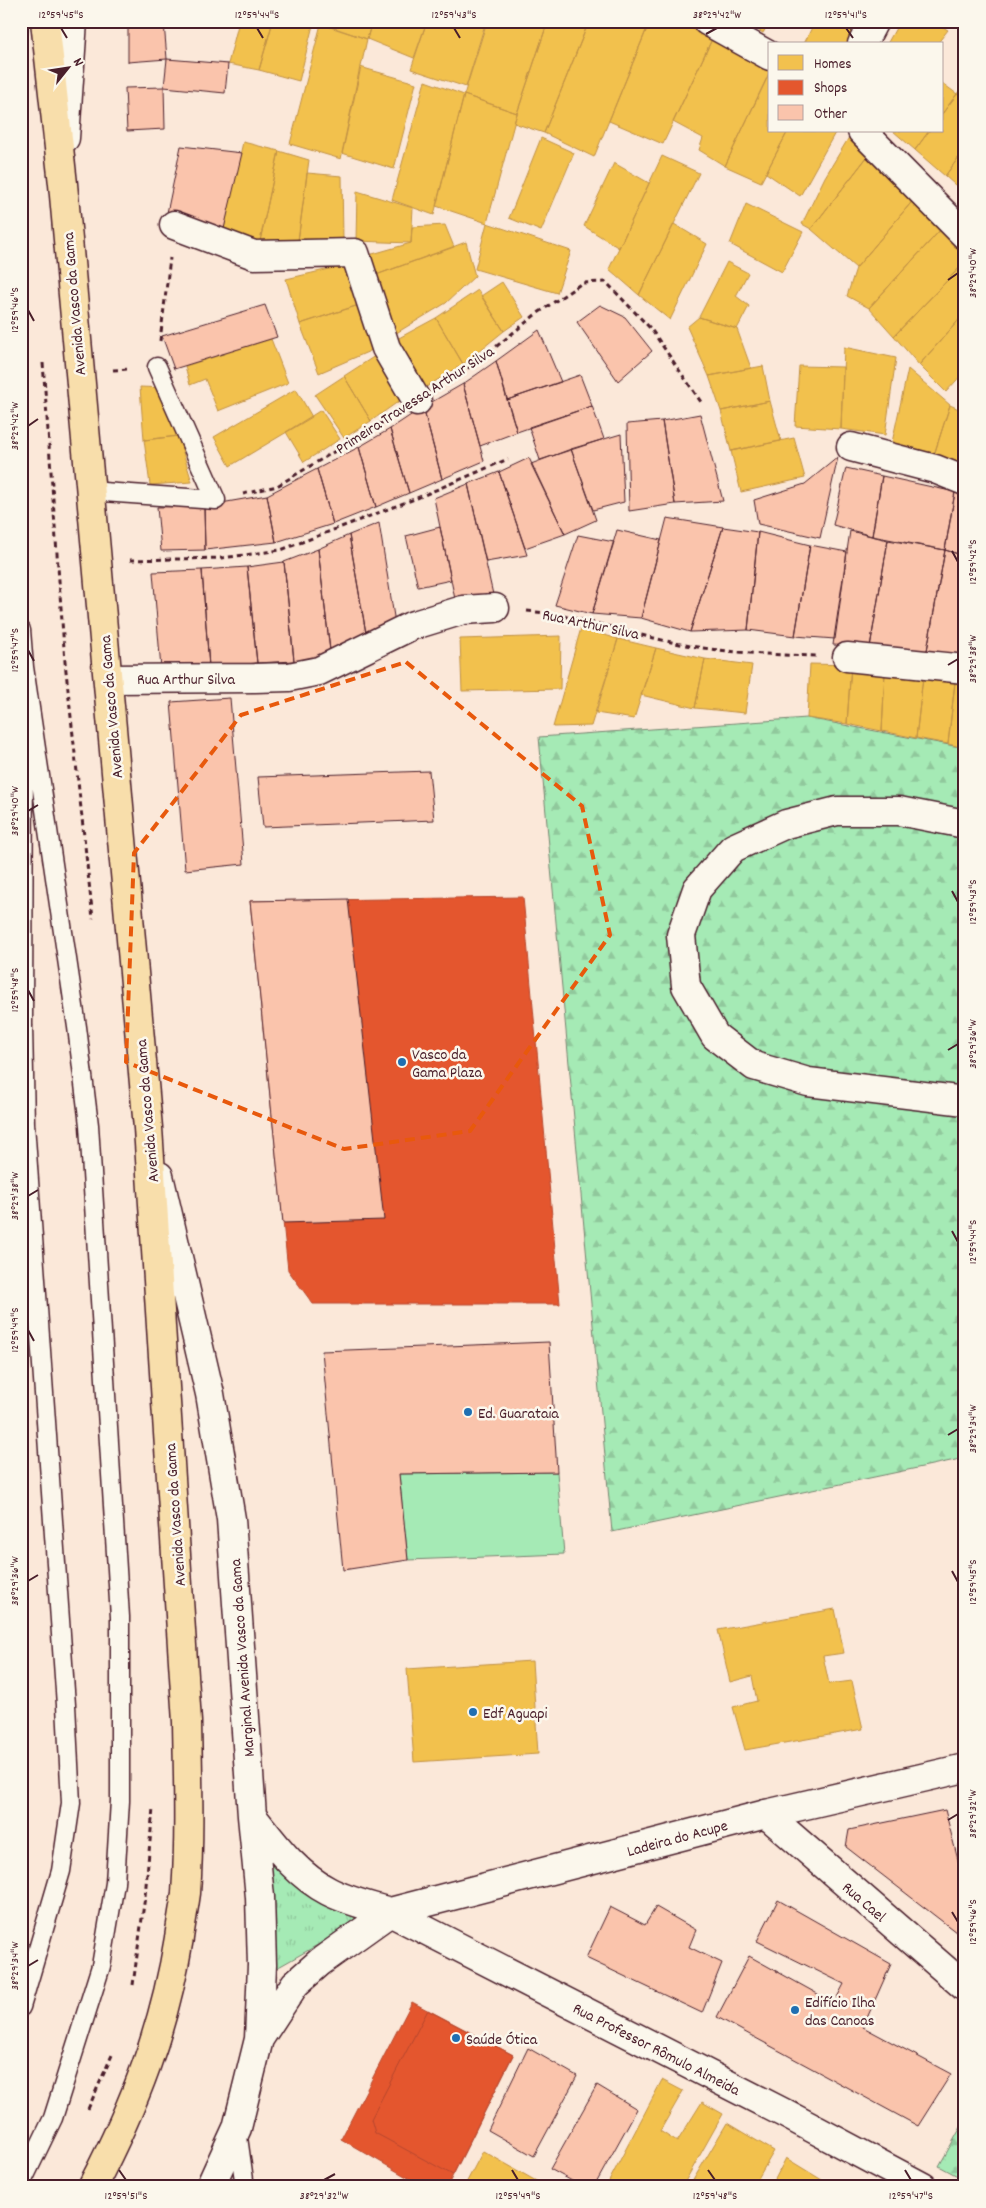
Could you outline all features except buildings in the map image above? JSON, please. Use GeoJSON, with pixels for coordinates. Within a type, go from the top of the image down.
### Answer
{"type":"FeatureCollection","features":[{"type":"Feature","properties":{"kind":"main road","name":"Avenida Vasco da Gama"},"geometry":{"type":"LineString","coordinates":[[45,21],[62,184],[148,1128],[188,1722],[186,1894],[172,1980],[154,2047],[128,2115],[92,2187]]}},
{"type":"Feature","properties":{"kind":"street"},"geometry":{"type":"LineString","coordinates":[[62,184],[73,21]]}},
{"type":"Feature","properties":{"kind":"street"},"geometry":{"type":"LineString","coordinates":[[706,21],[768,55]]}},
{"type":"Feature","properties":{"kind":"street"},"geometry":{"type":"LineString","coordinates":[[863,42],[874,21]]}},
{"type":"Feature","properties":{"kind":"street"},"geometry":{"type":"LineString","coordinates":[[863,132],[965,235]]}},
{"type":"Feature","properties":{"kind":"street"},"geometry":{"type":"LineString","coordinates":[[174,225],[254,254],[355,253],[386,348],[417,401]]}},
{"type":"Feature","properties":{"kind":"street"},"geometry":{"type":"LineString","coordinates":[[851,447],[935,469],[965,481]]}},
{"type":"Feature","properties":{"kind":"street","name":"Rua Arthur Silva"},"geometry":{"type":"LineString","coordinates":[[108,679],[290,677],[319,671],[411,626],[463,610],[494,608]]}},
{"type":"Feature","properties":{"kind":"street"},"geometry":{"type":"LineString","coordinates":[[847,657],[965,669]]}},
{"type":"Feature","properties":{"kind":"street"},"geometry":{"type":"LineString","coordinates":[[965,824],[899,811],[837,811],[786,824],[733,848],[697,889],[681,935],[686,986],[715,1036],[754,1066],[808,1082],[965,1102]]}},
{"type":"Feature","properties":{"kind":"street","name":"Marginal Avenida Vasco da Gama"},"geometry":{"type":"LineString","coordinates":[[148,1128],[210,1394],[231,1519],[252,1816],[260,1897],[262,1965],[259,2039],[237,2128],[210,2187]]}},
{"type":"Feature","properties":{"kind":"street","name":"Ladeira do Acupe"},"geometry":{"type":"LineString","coordinates":[[259,2039],[295,1984],[320,1962],[390,1912],[766,1814],[965,1768]]}},
{"type":"Feature","properties":{"kind":"street","name":"Rua Cael"},"geometry":{"type":"LineString","coordinates":[[766,1814],[965,1987]]}},
{"type":"Feature","properties":{"kind":"street"},"geometry":{"type":"LineString","coordinates":[[252,1816],[294,1867],[312,1882],[329,1892],[390,1912]]}},
{"type":"Feature","properties":{"kind":"street","name":"Rua Professor Rômulo Almeida"},"geometry":{"type":"LineString","coordinates":[[390,1912],[784,2113],[924,2187]]}},
{"type":"Feature","properties":{"kind":"lane"},"geometry":{"type":"LineString","coordinates":[[89,491],[216,500],[157,367]]}},
{"type":"Feature","properties":{"kind":"lane"},"geometry":{"type":"LineString","coordinates":[[21,630],[24,667],[77,1027],[89,1125],[120,1617],[120,1801],[115,1882],[101,1966],[53,2118],[21,2184]]}},
{"type":"Feature","properties":{"kind":"lane"},"geometry":{"type":"LineString","coordinates":[[21,2007],[61,1871],[71,1803],[66,1696],[25,1124],[23,1026],[24,667]]}},
{"type":"Feature","properties":{"kind":"lane"},"geometry":{"type":"LineString","coordinates":[[237,2128],[245,2187]]}},
{"type":"Feature","properties":{"kind":"path"},"geometry":{"type":"LineString","coordinates":[[79,373],[157,367],[174,225]]}},
{"type":"Feature","properties":{"kind":"path","name":"Primeira Travessa Arthur Silva"},"geometry":{"type":"LineString","coordinates":[[216,500],[277,486],[476,363],[535,315],[582,283],[606,282],[651,329],[702,402]]}},
{"type":"Feature","properties":{"kind":"path"},"geometry":{"type":"LineString","coordinates":[[96,561],[222,558],[281,550],[408,502],[508,459]]}},
{"type":"Feature","properties":{"kind":"path","name":"Rua Arthur Silva"},"geometry":{"type":"LineString","coordinates":[[494,608],[558,614],[691,646],[749,652],[847,657]]}},
{"type":"Feature","properties":{"kind":"highlighted area"},"geometry":{"type":"Polygon","coordinates":[[[406,662],[582,806],[610,935],[470,1131],[344,1149],[126,1062],[134,853],[241,715],[406,662]]]}},
{"type":"Feature","properties":{"kind":"green space"},"geometry":{"type":"Polygon","coordinates":[[[807,718],[965,748],[965,1458],[612,1532],[539,737],[807,718]]]}},
{"type":"Feature","properties":{"kind":"green space"},"geometry":{"type":"Polygon","coordinates":[[[557,1472],[564,1554],[408,1560],[399,1474],[557,1472]]]}},
{"type":"Feature","properties":{"kind":"green space"},"geometry":{"type":"Polygon","coordinates":[[[263,1854],[360,1921],[275,1969],[263,1854]]]}},
{"type":"Feature","properties":{"kind":"green space"},"geometry":{"type":"Polygon","coordinates":[[[965,2120],[965,2180],[939,2166],[965,2120]]]}},
{"type":"Feature","properties":{"kind":"place","name":"Vasco da Gama Plaza"},"geometry":{"type":"Point","coordinates":[402,1062]}},
{"type":"Feature","properties":{"kind":"place","name":"Ed. Guarataia"},"geometry":{"type":"Point","coordinates":[468,1412]}},
{"type":"Feature","properties":{"kind":"place","name":"Edf Aguapi"},"geometry":{"type":"Point","coordinates":[473,1712]}},
{"type":"Feature","properties":{"kind":"place","name":"Edifício Ilha das Canoas"},"geometry":{"type":"Point","coordinates":[795,2010]}},
{"type":"Feature","properties":{"kind":"place","name":"Saúde Ótica"},"geometry":{"type":"Point","coordinates":[456,2038]}}]}
